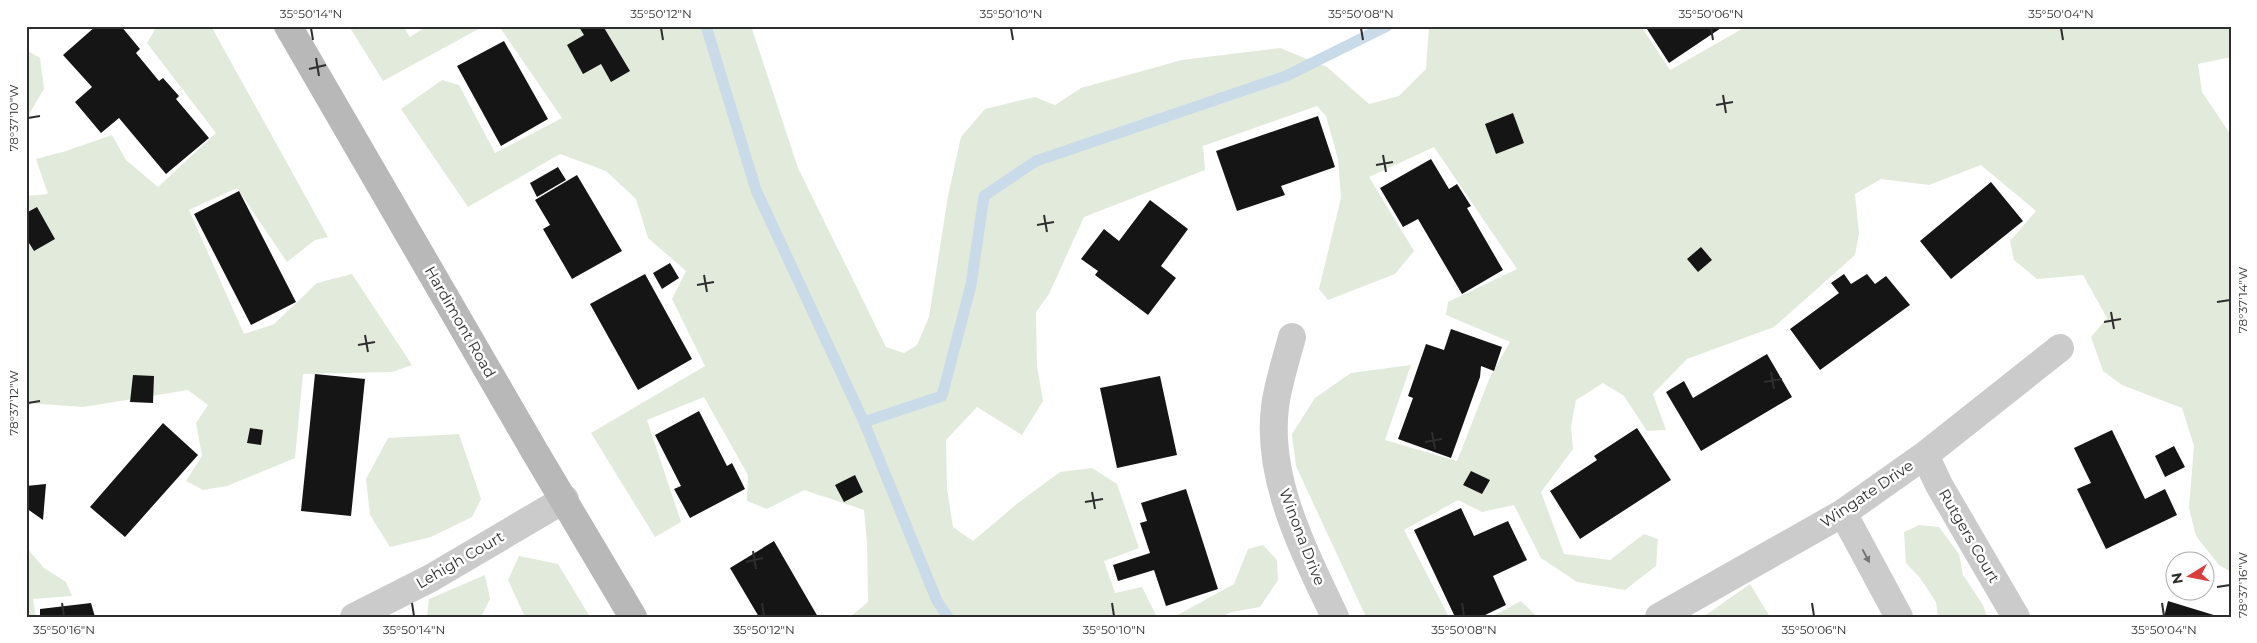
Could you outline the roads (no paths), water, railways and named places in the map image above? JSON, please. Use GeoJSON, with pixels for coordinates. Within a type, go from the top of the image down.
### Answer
{"type":"FeatureCollection","features":[{"type":"Feature","properties":{"kind":"street","name":"Hardimont Road"},"geometry":{"type":"LineString","coordinates":[[288,26],[633,617]]}},
{"type":"Feature","properties":{"kind":"street","name":"Winona Drive"},"geometry":{"type":"LineString","coordinates":[[1292,337],[1275,408],[1274,451],[1288,507],[1309,562],[1335,617]]}},
{"type":"Feature","properties":{"kind":"street","name":"Wingate Drive"},"geometry":{"type":"LineString","coordinates":[[1659,617],[1843,513],[1925,455],[2060,348]]}},
{"type":"Feature","properties":{"kind":"street","name":"Rutgers Court"},"geometry":{"type":"LineString","coordinates":[[1925,455],[1940,485],[2016,617]]}},
{"type":"Feature","properties":{"kind":"street","name":"Lehigh Court"},"geometry":{"type":"LineString","coordinates":[[354,617],[430,578],[565,499]]}},
{"type":"Feature","properties":{"kind":"street"},"geometry":{"type":"LineString","coordinates":[[1843,513],[1899,617]]}},
{"type":"Feature","properties":{"kind":"waterway"},"geometry":{"type":"LineString","coordinates":[[706,26],[756,190],[864,422],[937,601],[948,617]]}},
{"type":"Feature","properties":{"kind":"waterway"},"geometry":{"type":"LineString","coordinates":[[864,422],[942,396],[971,285],[984,196],[1036,161],[1286,76],[1387,26]]}}]}
